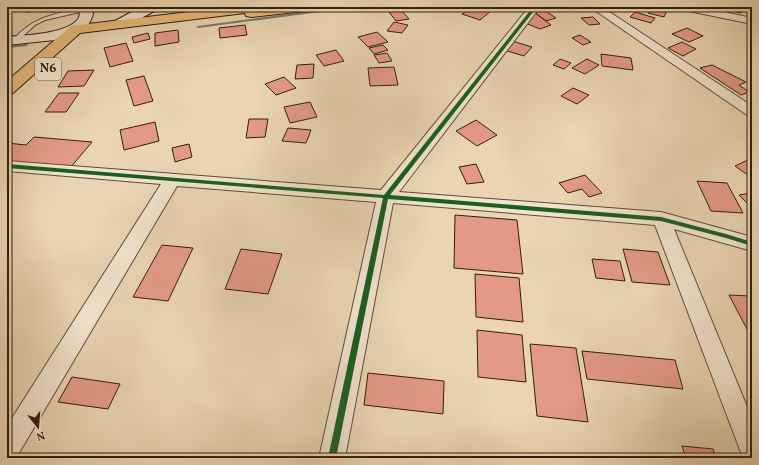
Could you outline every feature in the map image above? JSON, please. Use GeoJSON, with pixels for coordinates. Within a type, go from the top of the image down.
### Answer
{"type":"FeatureCollection","features":[{"type":"Feature","properties":{"kind":"highway"},"geometry":{"type":"LineString","coordinates":[[84,23],[120,24],[265,7]]}},
{"type":"Feature","properties":{"kind":"highway"},"geometry":{"type":"LineString","coordinates":[[84,23],[305,7]]}},
{"type":"Feature","properties":{"kind":"highway","name":"N6"},"geometry":{"type":"LineString","coordinates":[[7,90],[84,23]]}},
{"type":"Feature","properties":{"kind":"highway","name":"N6"},"geometry":{"type":"LineString","coordinates":[[7,106],[84,23]]}},
{"type":"Feature","properties":{"kind":"street"},"geometry":{"type":"LineString","coordinates":[[120,24],[151,7]]}},
{"type":"Feature","properties":{"kind":"street"},"geometry":{"type":"LineString","coordinates":[[332,458],[386,196],[535,7]]}},
{"type":"Feature","properties":{"kind":"street"},"geometry":{"type":"LineString","coordinates":[[595,7],[752,112]]}},
{"type":"Feature","properties":{"kind":"street"},"geometry":{"type":"LineString","coordinates":[[684,7],[752,21]]}},
{"type":"Feature","properties":{"kind":"street"},"geometry":{"type":"LineString","coordinates":[[12,40],[49,36],[84,23]]}},
{"type":"Feature","properties":{"kind":"street"},"geometry":{"type":"LineString","coordinates":[[7,166],[661,219],[752,244]]}},
{"type":"Feature","properties":{"kind":"street"},"geometry":{"type":"LineString","coordinates":[[7,449],[173,179]]}},
{"type":"Feature","properties":{"kind":"street"},"geometry":{"type":"LineString","coordinates":[[661,219],[752,449]]}},
{"type":"Feature","properties":{"kind":"lane"},"geometry":{"type":"LineString","coordinates":[[12,40],[42,19],[84,23]]}},
{"type":"Feature","properties":{"kind":"building"},"geometry":{"type":"Polygon","coordinates":[[[31,7],[48,7],[44,11],[26,12],[31,7]]]}},
{"type":"Feature","properties":{"kind":"building"},"geometry":{"type":"Polygon","coordinates":[[[54,7],[71,7],[69,10],[51,12],[54,7]]]}},
{"type":"Feature","properties":{"kind":"building"},"geometry":{"type":"Polygon","coordinates":[[[472,7],[479,7],[491,11],[480,20],[462,14],[472,7]]]}},
{"type":"Feature","properties":{"kind":"building"},"geometry":{"type":"Polygon","coordinates":[[[626,7],[641,7],[640,11],[626,7]]]}},
{"type":"Feature","properties":{"kind":"building"},"geometry":{"type":"Polygon","coordinates":[[[651,7],[668,8],[664,17],[648,13],[651,7]]]}},
{"type":"Feature","properties":{"kind":"building"},"geometry":{"type":"Polygon","coordinates":[[[726,7],[740,7],[741,13],[729,10],[726,7]]]}},
{"type":"Feature","properties":{"kind":"building"},"geometry":{"type":"Polygon","coordinates":[[[401,10],[409,19],[396,21],[389,12],[401,10]]]}},
{"type":"Feature","properties":{"kind":"building"},"geometry":{"type":"Polygon","coordinates":[[[544,10],[556,18],[546,21],[534,12],[544,10]]]}},
{"type":"Feature","properties":{"kind":"building"},"geometry":{"type":"Polygon","coordinates":[[[534,12],[551,25],[540,29],[523,22],[534,12]]]}},
{"type":"Feature","properties":{"kind":"building"},"geometry":{"type":"Polygon","coordinates":[[[635,12],[655,18],[651,23],[630,17],[635,12]]]}},
{"type":"Feature","properties":{"kind":"building"},"geometry":{"type":"Polygon","coordinates":[[[593,17],[600,24],[589,25],[581,18],[593,17]]]}},
{"type":"Feature","properties":{"kind":"building"},"geometry":{"type":"Polygon","coordinates":[[[394,22],[408,25],[402,33],[387,31],[394,22]]]}},
{"type":"Feature","properties":{"kind":"building"},"geometry":{"type":"Polygon","coordinates":[[[245,25],[247,35],[220,38],[219,28],[245,25]]]}},
{"type":"Feature","properties":{"kind":"building"},"geometry":{"type":"Polygon","coordinates":[[[687,28],[703,36],[689,42],[672,34],[687,28]]]}},
{"type":"Feature","properties":{"kind":"building"},"geometry":{"type":"Polygon","coordinates":[[[178,30],[179,42],[155,46],[155,33],[178,30]]]}},
{"type":"Feature","properties":{"kind":"building"},"geometry":{"type":"Polygon","coordinates":[[[377,32],[388,42],[368,47],[358,37],[377,32]]]}},
{"type":"Feature","properties":{"kind":"building"},"geometry":{"type":"Polygon","coordinates":[[[148,33],[150,39],[134,43],[132,37],[148,33]]]}},
{"type":"Feature","properties":{"kind":"building"},"geometry":{"type":"Polygon","coordinates":[[[580,35],[591,42],[583,45],[572,38],[580,35]]]}},
{"type":"Feature","properties":{"kind":"building"},"geometry":{"type":"Polygon","coordinates":[[[512,41],[532,47],[524,56],[504,50],[512,41]]]}},
{"type":"Feature","properties":{"kind":"building"},"geometry":{"type":"Polygon","coordinates":[[[682,42],[696,49],[683,56],[668,48],[682,42]]]}},
{"type":"Feature","properties":{"kind":"building"},"geometry":{"type":"Polygon","coordinates":[[[126,43],[133,61],[110,67],[104,48],[126,43]]]}},
{"type":"Feature","properties":{"kind":"building"},"geometry":{"type":"Polygon","coordinates":[[[383,45],[388,50],[374,54],[369,48],[383,45]]]}},
{"type":"Feature","properties":{"kind":"building"},"geometry":{"type":"Polygon","coordinates":[[[336,50],[344,61],[324,66],[316,55],[336,50]]]}},
{"type":"Feature","properties":{"kind":"building"},"geometry":{"type":"Polygon","coordinates":[[[387,53],[392,61],[379,63],[374,55],[387,53]]]}},
{"type":"Feature","properties":{"kind":"building"},"geometry":{"type":"Polygon","coordinates":[[[601,54],[631,58],[633,70],[602,66],[601,54]]]}},
{"type":"Feature","properties":{"kind":"building"},"geometry":{"type":"Polygon","coordinates":[[[560,59],[571,63],[564,69],[553,65],[560,59]]]}},
{"type":"Feature","properties":{"kind":"building"},"geometry":{"type":"Polygon","coordinates":[[[587,59],[599,65],[585,74],[572,68],[587,59]]]}},
{"type":"Feature","properties":{"kind":"building"},"geometry":{"type":"Polygon","coordinates":[[[314,64],[313,78],[295,79],[297,65],[314,64]]]}},
{"type":"Feature","properties":{"kind":"building"},"geometry":{"type":"Polygon","coordinates":[[[712,65],[746,82],[739,85],[749,92],[741,95],[700,68],[712,65]]]}},
{"type":"Feature","properties":{"kind":"building"},"geometry":{"type":"Polygon","coordinates":[[[394,67],[398,85],[370,86],[368,68],[394,67]]]}},
{"type":"Feature","properties":{"kind":"building"},"geometry":{"type":"Polygon","coordinates":[[[94,70],[84,86],[58,87],[68,71],[94,70]]]}},
{"type":"Feature","properties":{"kind":"building"},"geometry":{"type":"Polygon","coordinates":[[[144,76],[153,101],[134,106],[126,80],[144,76]]]}},
{"type":"Feature","properties":{"kind":"building"},"geometry":{"type":"Polygon","coordinates":[[[284,77],[296,88],[276,95],[265,84],[284,77]]]}},
{"type":"Feature","properties":{"kind":"building"},"geometry":{"type":"Polygon","coordinates":[[[573,88],[589,95],[577,104],[561,96],[573,88]]]}},
{"type":"Feature","properties":{"kind":"building"},"geometry":{"type":"Polygon","coordinates":[[[59,93],[79,93],[66,112],[45,112],[59,93]]]}},
{"type":"Feature","properties":{"kind":"building"},"geometry":{"type":"Polygon","coordinates":[[[310,102],[317,117],[290,123],[284,107],[310,102]]]}},
{"type":"Feature","properties":{"kind":"building"},"geometry":{"type":"Polygon","coordinates":[[[249,119],[268,119],[265,137],[246,138],[249,119]]]}},
{"type":"Feature","properties":{"kind":"building"},"geometry":{"type":"Polygon","coordinates":[[[476,120],[497,135],[477,146],[456,131],[476,120]]]}},
{"type":"Feature","properties":{"kind":"building"},"geometry":{"type":"Polygon","coordinates":[[[155,122],[159,141],[124,150],[120,130],[155,122]]]}},
{"type":"Feature","properties":{"kind":"building"},"geometry":{"type":"Polygon","coordinates":[[[288,128],[311,130],[306,143],[282,141],[288,128]]]}},
{"type":"Feature","properties":{"kind":"building"},"geometry":{"type":"Polygon","coordinates":[[[34,137],[92,142],[70,168],[7,162],[7,143],[26,145],[34,137]]]}},
{"type":"Feature","properties":{"kind":"building"},"geometry":{"type":"Polygon","coordinates":[[[189,144],[192,157],[175,162],[172,148],[189,144]]]}},
{"type":"Feature","properties":{"kind":"building"},"geometry":{"type":"Polygon","coordinates":[[[752,158],[752,178],[735,166],[752,158]]]}},
{"type":"Feature","properties":{"kind":"building"},"geometry":{"type":"Polygon","coordinates":[[[476,164],[484,182],[467,184],[459,167],[476,164]]]}},
{"type":"Feature","properties":{"kind":"building"},"geometry":{"type":"Polygon","coordinates":[[[585,175],[602,193],[589,197],[582,189],[568,193],[559,183],[585,175]]]}},
{"type":"Feature","properties":{"kind":"building"},"geometry":{"type":"Polygon","coordinates":[[[697,181],[727,183],[743,213],[711,211],[697,181]]]}},
{"type":"Feature","properties":{"kind":"building"},"geometry":{"type":"Polygon","coordinates":[[[752,193],[752,208],[739,195],[752,193]]]}},
{"type":"Feature","properties":{"kind":"building"},"geometry":{"type":"Polygon","coordinates":[[[455,215],[517,220],[523,274],[454,268],[455,215]]]}},
{"type":"Feature","properties":{"kind":"building"},"geometry":{"type":"Polygon","coordinates":[[[162,245],[193,248],[168,301],[133,297],[162,245]]]}},
{"type":"Feature","properties":{"kind":"building"},"geometry":{"type":"Polygon","coordinates":[[[241,249],[282,254],[268,294],[225,289],[241,249]]]}},
{"type":"Feature","properties":{"kind":"building"},"geometry":{"type":"Polygon","coordinates":[[[623,249],[658,252],[670,285],[632,282],[623,249]]]}},
{"type":"Feature","properties":{"kind":"building"},"geometry":{"type":"Polygon","coordinates":[[[592,259],[620,261],[625,281],[596,278],[592,259]]]}},
{"type":"Feature","properties":{"kind":"building"},"geometry":{"type":"Polygon","coordinates":[[[475,274],[519,278],[523,322],[476,317],[475,274]]]}},
{"type":"Feature","properties":{"kind":"building"},"geometry":{"type":"Polygon","coordinates":[[[729,295],[750,296],[752,299],[752,329],[747,329],[729,295]]]}},
{"type":"Feature","properties":{"kind":"building"},"geometry":{"type":"Polygon","coordinates":[[[477,330],[522,335],[526,382],[478,377],[477,330]]]}},
{"type":"Feature","properties":{"kind":"building"},"geometry":{"type":"Polygon","coordinates":[[[530,344],[576,348],[588,422],[537,416],[530,344]]]}},
{"type":"Feature","properties":{"kind":"building"},"geometry":{"type":"Polygon","coordinates":[[[582,351],[675,360],[683,389],[587,379],[582,351]]]}},
{"type":"Feature","properties":{"kind":"building"},"geometry":{"type":"Polygon","coordinates":[[[368,373],[444,381],[443,414],[364,405],[368,373]]]}},
{"type":"Feature","properties":{"kind":"building"},"geometry":{"type":"Polygon","coordinates":[[[72,377],[120,384],[108,409],[58,402],[72,377]]]}},
{"type":"Feature","properties":{"kind":"building"},"geometry":{"type":"Polygon","coordinates":[[[682,446],[713,449],[716,458],[686,458],[682,446]]]}},
{"type":"Feature","properties":{"kind":"waterway"},"geometry":{"type":"LineString","coordinates":[[198,27],[350,7]]}},
{"type":"Feature","properties":{"kind":"waterway"},"geometry":{"type":"LineString","coordinates":[[7,47],[26,45]]}},
{"type":"Feature","properties":{"kind":"cycle path"},"geometry":{"type":"LineString","coordinates":[[332,458],[386,196],[535,7]]}},
{"type":"Feature","properties":{"kind":"cycle path"},"geometry":{"type":"LineString","coordinates":[[7,166],[661,219],[752,244]]}}]}
